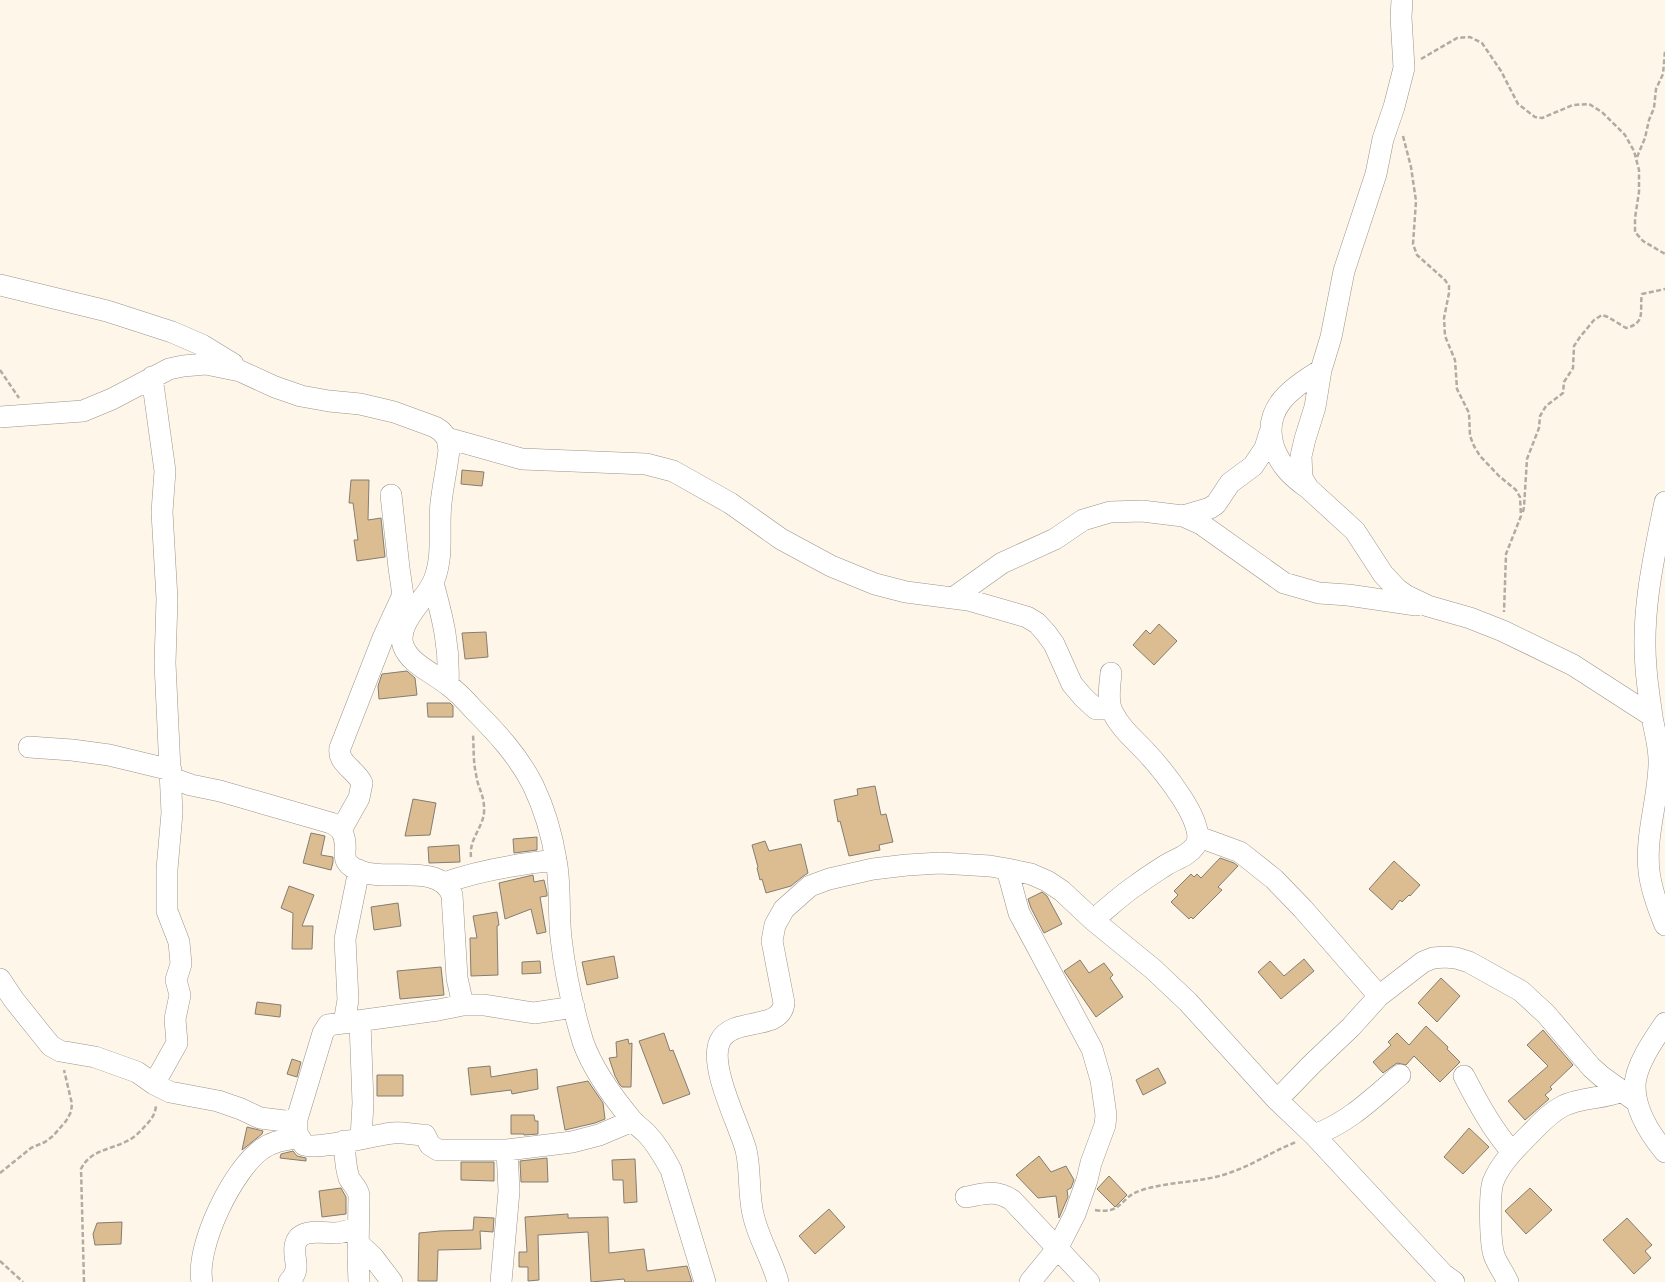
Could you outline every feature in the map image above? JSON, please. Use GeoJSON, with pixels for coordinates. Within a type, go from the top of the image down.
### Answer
{"type":"FeatureCollection","features":[{"type":"Feature","properties":{"kind":"street"},"geometry":{"type":"LineString","coordinates":[[1308,488],[1302,478],[1301,456],[1304,439],[1315,407],[1321,370],[1331,337],[1344,271],[1376,174],[1384,133],[1394,107],[1404,68],[1402,0]]}},
{"type":"Feature","properties":{"kind":"street"},"geometry":{"type":"LineString","coordinates":[[0,285],[107,311],[172,332],[202,345],[227,360],[240,371]]}},
{"type":"Feature","properties":{"kind":"street"},"geometry":{"type":"LineString","coordinates":[[0,417],[83,411],[112,399],[152,377],[176,367],[201,364],[221,366],[240,371],[276,388],[301,396],[360,404],[394,412],[435,427],[447,438],[522,459],[646,464],[673,471],[730,503],[782,539],[831,566],[875,584],[906,592],[953,598],[1027,617],[1037,623],[1054,644],[1072,684],[1083,698],[1096,709],[1111,709]]}},
{"type":"Feature","properties":{"kind":"street"},"geometry":{"type":"LineString","coordinates":[[1183,516],[1210,508],[1216,504],[1230,483],[1253,466],[1265,448],[1270,432],[1271,420],[1282,402],[1302,382],[1321,370]]}},
{"type":"Feature","properties":{"kind":"street"},"geometry":{"type":"LineString","coordinates":[[152,377],[164,471],[162,512],[167,599],[165,663],[171,774],[171,827],[167,869],[167,911],[178,937],[181,964],[176,980],[180,995],[175,1019],[178,1038],[157,1086]]}},
{"type":"Feature","properties":{"kind":"street"},"geometry":{"type":"LineString","coordinates":[[1270,432],[1281,464],[1289,474],[1308,488],[1355,531],[1383,574],[1397,589],[1428,606]]}},
{"type":"Feature","properties":{"kind":"street"},"geometry":{"type":"LineString","coordinates":[[447,438],[449,450],[441,503],[441,542],[437,572],[433,583],[408,619],[402,636],[403,645],[407,652],[431,674],[448,685],[501,737],[519,760],[534,787],[546,819],[556,860],[561,937],[567,976],[584,1044],[609,1091],[632,1121],[647,1134],[663,1155],[671,1170],[705,1282]]}},
{"type":"Feature","properties":{"kind":"street"},"geometry":{"type":"LineString","coordinates":[[391,495],[402,597],[408,619]]}},
{"type":"Feature","properties":{"kind":"street"},"geometry":{"type":"LineString","coordinates":[[1665,502],[1649,586],[1645,627],[1646,666],[1652,716],[1658,743],[1659,765],[1650,832],[1648,870],[1652,891],[1665,926]]}},
{"type":"Feature","properties":{"kind":"street"},"geometry":{"type":"LineString","coordinates":[[953,598],[1002,563],[1055,539],[1083,520],[1110,512],[1129,511],[1183,516],[1201,524],[1284,583],[1319,593],[1428,606],[1470,618],[1503,631],[1572,665],[1652,716]]}},
{"type":"Feature","properties":{"kind":"street"},"geometry":{"type":"LineString","coordinates":[[433,583],[447,640],[448,685]]}},
{"type":"Feature","properties":{"kind":"street"},"geometry":{"type":"LineString","coordinates":[[342,830],[359,798],[362,783],[357,775],[341,759],[339,755],[340,748],[383,638],[402,597]]}},
{"type":"Feature","properties":{"kind":"street"},"geometry":{"type":"LineString","coordinates":[[1093,920],[1138,884],[1167,864],[1188,853],[1196,846],[1199,837],[1193,817],[1174,787],[1147,752],[1122,728],[1111,709],[1109,699],[1111,673]]}},
{"type":"Feature","properties":{"kind":"street"},"geometry":{"type":"LineString","coordinates":[[29,747],[72,750],[109,756],[171,774],[191,785],[331,823],[342,830],[344,858],[352,867],[366,873],[428,876],[444,883],[452,895],[456,971],[462,1005]]}},
{"type":"Feature","properties":{"kind":"street"},"geometry":{"type":"LineString","coordinates":[[1199,837],[1240,852],[1274,879],[1380,996]]}},
{"type":"Feature","properties":{"kind":"street"},"geometry":{"type":"LineString","coordinates":[[444,883],[474,874],[523,864],[556,860]]}},
{"type":"Feature","properties":{"kind":"street"},"geometry":{"type":"LineString","coordinates":[[778,1282],[753,1215],[746,1149],[725,1092],[720,1072],[718,1048],[720,1040],[728,1032],[737,1028],[777,1016],[783,1008],[784,1003],[772,941],[772,931],[778,918],[794,899],[810,886],[829,879],[856,873],[907,865],[940,863],[990,866],[1031,874],[1047,881],[1062,891],[1093,920],[1153,969],[1188,1002],[1277,1100],[1314,1135],[1443,1279]]}},
{"type":"Feature","properties":{"kind":"street"},"geometry":{"type":"LineString","coordinates":[[1007,869],[1019,913],[1092,1050],[1101,1080],[1106,1126],[1091,1163],[1078,1206],[1057,1249],[1030,1282]]}},
{"type":"Feature","properties":{"kind":"street"},"geometry":{"type":"LineString","coordinates":[[359,870],[346,939],[348,1000],[363,1103],[346,1161],[350,1179],[358,1190],[359,1282]]}},
{"type":"Feature","properties":{"kind":"street"},"geometry":{"type":"LineString","coordinates":[[1277,1100],[1380,996],[1424,962],[1433,958],[1456,958],[1469,962],[1521,991],[1546,1014],[1591,1067],[1630,1096],[1665,1152]]}},
{"type":"Feature","properties":{"kind":"street"},"geometry":{"type":"LineString","coordinates":[[0,979],[14,1000],[51,1046],[60,1052],[95,1057],[138,1072],[157,1086],[181,1095],[229,1104],[260,1118],[285,1121],[298,1128]]}},
{"type":"Feature","properties":{"kind":"street"},"geometry":{"type":"LineString","coordinates":[[574,1008],[534,1013],[484,1005],[462,1005],[328,1026],[324,1030],[298,1128],[304,1145],[309,1146],[406,1132],[425,1135],[430,1145],[438,1150],[507,1150],[572,1142],[598,1136],[632,1121]]}},
{"type":"Feature","properties":{"kind":"street"},"geometry":{"type":"LineString","coordinates":[[1630,1096],[1642,1060],[1665,1023]]}},
{"type":"Feature","properties":{"kind":"street"},"geometry":{"type":"LineString","coordinates":[[1314,1135],[1331,1129],[1344,1121],[1400,1075]]}},
{"type":"Feature","properties":{"kind":"street"},"geometry":{"type":"LineString","coordinates":[[1464,1076],[1501,1140],[1512,1152]]}},
{"type":"Feature","properties":{"kind":"street"},"geometry":{"type":"LineString","coordinates":[[1508,1282],[1494,1255],[1491,1193],[1497,1176],[1512,1152],[1553,1112],[1564,1105],[1609,1096],[1630,1096]]}},
{"type":"Feature","properties":{"kind":"street"},"geometry":{"type":"LineString","coordinates":[[202,1282],[201,1267],[211,1231],[228,1189],[255,1154],[298,1128]]}},
{"type":"Feature","properties":{"kind":"street"},"geometry":{"type":"LineString","coordinates":[[501,1282],[510,1191],[507,1150]]}},
{"type":"Feature","properties":{"kind":"street"},"geometry":{"type":"LineString","coordinates":[[966,1197],[988,1193],[1002,1194],[1012,1200],[1089,1282]]}},
{"type":"Feature","properties":{"kind":"street"},"geometry":{"type":"LineString","coordinates":[[289,1282],[296,1271],[295,1244],[302,1235],[307,1233],[342,1232],[357,1235],[392,1282]]}},
{"type":"Feature","properties":{"kind":"path"},"geometry":{"type":"LineString","coordinates":[[1404,68],[1457,38],[1474,38],[1485,46],[1518,104],[1530,114],[1542,118],[1573,105],[1589,104],[1602,112],[1625,136],[1637,158]]}},
{"type":"Feature","properties":{"kind":"path"},"geometry":{"type":"LineString","coordinates":[[1665,51],[1662,74],[1656,89],[1654,108],[1637,158],[1639,192],[1635,218],[1635,232],[1643,241],[1665,254]]}},
{"type":"Feature","properties":{"kind":"path"},"geometry":{"type":"LineString","coordinates":[[1394,107],[1411,167],[1416,201],[1414,247],[1417,255],[1445,280],[1449,289],[1444,318],[1445,336],[1455,360],[1457,388],[1469,413],[1470,436],[1480,456],[1518,492],[1521,516]]}},
{"type":"Feature","properties":{"kind":"path"},"geometry":{"type":"LineString","coordinates":[[1503,631],[1506,554],[1524,507],[1527,459],[1539,428],[1540,416],[1546,406],[1563,393],[1564,382],[1573,368],[1573,350],[1580,337],[1594,320],[1602,315],[1626,328],[1633,326],[1639,322],[1641,315],[1642,294],[1665,289]]}},
{"type":"Feature","properties":{"kind":"path"},"geometry":{"type":"LineString","coordinates":[[0,370],[18,396],[34,414]]}},
{"type":"Feature","properties":{"kind":"path"},"geometry":{"type":"LineString","coordinates":[[472,708],[476,776],[483,794],[484,812],[483,819],[470,847],[474,874]]}},
{"type":"Feature","properties":{"kind":"path"},"geometry":{"type":"LineString","coordinates":[[0,1173],[31,1148],[53,1136],[71,1112],[71,1096],[60,1052]]}},
{"type":"Feature","properties":{"kind":"path"},"geometry":{"type":"LineString","coordinates":[[79,1282],[84,1282],[81,1169],[83,1163],[93,1155],[129,1140],[140,1131],[154,1115],[157,1086]]}},
{"type":"Feature","properties":{"kind":"path"},"geometry":{"type":"LineString","coordinates":[[1078,1206],[1109,1212],[1116,1209],[1131,1195],[1140,1190],[1229,1174],[1282,1148],[1314,1135]]}},
{"type":"Feature","properties":{"kind":"path"},"geometry":{"type":"LineString","coordinates":[[0,1261],[23,1282]]}},
{"type":"Feature","properties":{"kind":"building"},"geometry":{"type":"Polygon","coordinates":[[[462,470],[484,472],[482,486],[461,484],[462,470]]]}},
{"type":"Feature","properties":{"kind":"building"},"geometry":{"type":"Polygon","coordinates":[[[351,480],[369,480],[368,520],[381,518],[385,557],[357,561],[354,540],[358,540],[353,503],[349,503],[351,480]]]}},
{"type":"Feature","properties":{"kind":"building"},"geometry":{"type":"Polygon","coordinates":[[[1159,624],[1177,641],[1154,665],[1133,645],[1146,630],[1150,634],[1159,624]]]}},
{"type":"Feature","properties":{"kind":"building"},"geometry":{"type":"Polygon","coordinates":[[[486,632],[488,657],[465,659],[462,633],[486,632]]]}},
{"type":"Feature","properties":{"kind":"building"},"geometry":{"type":"Polygon","coordinates":[[[407,671],[415,678],[417,695],[379,699],[378,686],[382,674],[407,671]]]}},
{"type":"Feature","properties":{"kind":"building"},"geometry":{"type":"Polygon","coordinates":[[[427,703],[450,703],[453,706],[453,717],[428,717],[427,703]]]}},
{"type":"Feature","properties":{"kind":"building"},"geometry":{"type":"Polygon","coordinates":[[[875,786],[881,815],[886,814],[893,842],[879,845],[880,850],[849,856],[840,821],[838,822],[834,800],[858,795],[857,789],[875,786]]]}},
{"type":"Feature","properties":{"kind":"building"},"geometry":{"type":"Polygon","coordinates":[[[413,799],[436,803],[430,835],[405,836],[413,799]]]}},
{"type":"Feature","properties":{"kind":"building"},"geometry":{"type":"Polygon","coordinates":[[[311,833],[325,836],[321,855],[333,857],[331,870],[303,863],[311,833]]]}},
{"type":"Feature","properties":{"kind":"building"},"geometry":{"type":"Polygon","coordinates":[[[537,837],[537,850],[514,853],[513,839],[537,837]]]}},
{"type":"Feature","properties":{"kind":"building"},"geometry":{"type":"Polygon","coordinates":[[[765,841],[769,851],[801,844],[808,873],[791,886],[766,893],[762,879],[760,880],[752,845],[765,841]]]}},
{"type":"Feature","properties":{"kind":"building"},"geometry":{"type":"Polygon","coordinates":[[[459,845],[460,862],[429,863],[428,847],[459,845]]]}},
{"type":"Feature","properties":{"kind":"building"},"geometry":{"type":"Polygon","coordinates":[[[1220,858],[1238,866],[1218,887],[1222,890],[1193,919],[1191,917],[1189,919],[1171,902],[1178,895],[1174,891],[1191,874],[1194,877],[1197,874],[1201,878],[1220,858]]]}},
{"type":"Feature","properties":{"kind":"building"},"geometry":{"type":"Polygon","coordinates":[[[1394,861],[1420,885],[1402,902],[1400,900],[1392,910],[1369,889],[1394,861]]]}},
{"type":"Feature","properties":{"kind":"building"},"geometry":{"type":"Polygon","coordinates":[[[533,875],[534,882],[544,880],[547,893],[547,896],[540,897],[546,932],[537,934],[531,909],[505,919],[499,883],[533,875]]]}},
{"type":"Feature","properties":{"kind":"building"},"geometry":{"type":"Polygon","coordinates":[[[289,886],[314,895],[302,926],[313,926],[312,949],[292,949],[293,913],[281,908],[289,886]]]}},
{"type":"Feature","properties":{"kind":"building"},"geometry":{"type":"Polygon","coordinates":[[[1042,892],[1047,896],[1062,924],[1044,933],[1028,899],[1042,892]]]}},
{"type":"Feature","properties":{"kind":"building"},"geometry":{"type":"Polygon","coordinates":[[[398,903],[401,926],[374,930],[371,907],[398,903]]]}},
{"type":"Feature","properties":{"kind":"building"},"geometry":{"type":"Polygon","coordinates":[[[497,912],[499,925],[497,926],[498,975],[471,976],[470,938],[477,938],[473,916],[497,912]]]}},
{"type":"Feature","properties":{"kind":"building"},"geometry":{"type":"Polygon","coordinates":[[[614,956],[618,978],[587,985],[582,962],[614,956]]]}},
{"type":"Feature","properties":{"kind":"building"},"geometry":{"type":"Polygon","coordinates":[[[1304,959],[1314,971],[1281,999],[1258,972],[1270,961],[1284,976],[1304,959]]]}},
{"type":"Feature","properties":{"kind":"building"},"geometry":{"type":"Polygon","coordinates":[[[1080,960],[1089,973],[1104,963],[1113,975],[1110,978],[1123,997],[1096,1017],[1064,971],[1080,960]]]}},
{"type":"Feature","properties":{"kind":"building"},"geometry":{"type":"Polygon","coordinates":[[[540,961],[541,973],[522,974],[522,962],[540,961]]]}},
{"type":"Feature","properties":{"kind":"building"},"geometry":{"type":"Polygon","coordinates":[[[441,967],[444,995],[400,999],[397,971],[441,967]]]}},
{"type":"Feature","properties":{"kind":"building"},"geometry":{"type":"Polygon","coordinates":[[[1441,978],[1460,996],[1437,1022],[1418,1003],[1441,978]]]}},
{"type":"Feature","properties":{"kind":"building"},"geometry":{"type":"Polygon","coordinates":[[[257,1002],[281,1005],[280,1017],[255,1014],[257,1002]]]}},
{"type":"Feature","properties":{"kind":"building"},"geometry":{"type":"Polygon","coordinates":[[[1426,1026],[1448,1047],[1447,1049],[1460,1062],[1440,1082],[1414,1056],[1406,1065],[1397,1063],[1383,1073],[1373,1062],[1391,1045],[1388,1042],[1397,1033],[1409,1045],[1426,1026]]]}},
{"type":"Feature","properties":{"kind":"building"},"geometry":{"type":"Polygon","coordinates":[[[1543,1030],[1573,1065],[1550,1087],[1552,1089],[1545,1095],[1549,1099],[1525,1120],[1508,1101],[1548,1066],[1527,1045],[1543,1030]]]}},
{"type":"Feature","properties":{"kind":"building"},"geometry":{"type":"Polygon","coordinates":[[[664,1033],[670,1051],[673,1050],[690,1094],[663,1104],[639,1041],[664,1033]]]}},
{"type":"Feature","properties":{"kind":"building"},"geometry":{"type":"Polygon","coordinates":[[[628,1039],[629,1044],[632,1043],[631,1087],[622,1087],[615,1076],[609,1058],[617,1057],[616,1042],[628,1039]]]}},
{"type":"Feature","properties":{"kind":"building"},"geometry":{"type":"Polygon","coordinates":[[[292,1059],[301,1062],[297,1077],[287,1074],[292,1059]]]}},
{"type":"Feature","properties":{"kind":"building"},"geometry":{"type":"Polygon","coordinates":[[[490,1066],[491,1077],[537,1069],[538,1089],[512,1094],[511,1090],[471,1095],[468,1068],[490,1066]]]}},
{"type":"Feature","properties":{"kind":"building"},"geometry":{"type":"Polygon","coordinates":[[[1158,1068],[1166,1083],[1143,1095],[1136,1080],[1158,1068]]]}},
{"type":"Feature","properties":{"kind":"building"},"geometry":{"type":"Polygon","coordinates":[[[377,1075],[403,1075],[403,1096],[377,1096],[377,1075]]]}},
{"type":"Feature","properties":{"kind":"building"},"geometry":{"type":"Polygon","coordinates":[[[588,1081],[603,1103],[605,1119],[565,1130],[557,1087],[588,1081]]]}},
{"type":"Feature","properties":{"kind":"building"},"geometry":{"type":"Polygon","coordinates":[[[511,1115],[534,1115],[535,1121],[538,1121],[538,1134],[511,1134],[511,1115]]]}},
{"type":"Feature","properties":{"kind":"building"},"geometry":{"type":"Polygon","coordinates":[[[247,1127],[263,1131],[262,1134],[242,1150],[247,1127]]]}},
{"type":"Feature","properties":{"kind":"building"},"geometry":{"type":"Polygon","coordinates":[[[1469,1128],[1489,1147],[1463,1174],[1444,1157],[1469,1128]]]}},
{"type":"Feature","properties":{"kind":"building"},"geometry":{"type":"Polygon","coordinates":[[[293,1151],[297,1156],[306,1158],[306,1161],[280,1158],[281,1154],[293,1151]]]}},
{"type":"Feature","properties":{"kind":"building"},"geometry":{"type":"Polygon","coordinates":[[[1039,1156],[1051,1172],[1066,1166],[1074,1180],[1071,1188],[1067,1190],[1068,1197],[1059,1218],[1056,1196],[1038,1198],[1016,1175],[1039,1156]]]}},
{"type":"Feature","properties":{"kind":"building"},"geometry":{"type":"Polygon","coordinates":[[[547,1158],[548,1182],[521,1182],[520,1161],[547,1158]]]}},
{"type":"Feature","properties":{"kind":"building"},"geometry":{"type":"Polygon","coordinates":[[[635,1159],[637,1202],[624,1203],[623,1180],[613,1180],[612,1160],[635,1159]]]}},
{"type":"Feature","properties":{"kind":"building"},"geometry":{"type":"Polygon","coordinates":[[[461,1162],[494,1162],[494,1181],[461,1180],[461,1162]]]}},
{"type":"Feature","properties":{"kind":"building"},"geometry":{"type":"Polygon","coordinates":[[[1109,1176],[1127,1195],[1115,1207],[1097,1189],[1109,1176]]]}},
{"type":"Feature","properties":{"kind":"building"},"geometry":{"type":"Polygon","coordinates":[[[341,1188],[346,1197],[346,1214],[322,1217],[319,1191],[341,1188]]]}},
{"type":"Feature","properties":{"kind":"building"},"geometry":{"type":"Polygon","coordinates":[[[1530,1188],[1552,1210],[1526,1234],[1505,1211],[1530,1188]]]}},
{"type":"Feature","properties":{"kind":"building"},"geometry":{"type":"Polygon","coordinates":[[[829,1209],[845,1227],[815,1254],[799,1236],[829,1209]]]}},
{"type":"Feature","properties":{"kind":"building"},"geometry":{"type":"Polygon","coordinates":[[[568,1214],[568,1218],[608,1217],[609,1253],[644,1249],[647,1271],[687,1266],[692,1282],[625,1282],[624,1279],[591,1282],[588,1232],[538,1235],[539,1280],[528,1281],[528,1267],[519,1267],[519,1252],[527,1252],[525,1217],[568,1214]]]}},
{"type":"Feature","properties":{"kind":"building"},"geometry":{"type":"Polygon","coordinates":[[[474,1217],[494,1218],[493,1232],[480,1231],[481,1249],[438,1250],[437,1281],[418,1281],[419,1233],[473,1230],[474,1217]]]}},
{"type":"Feature","properties":{"kind":"building"},"geometry":{"type":"Polygon","coordinates":[[[1627,1218],[1652,1245],[1645,1251],[1651,1258],[1634,1274],[1603,1240],[1627,1218]]]}},
{"type":"Feature","properties":{"kind":"building"},"geometry":{"type":"Polygon","coordinates":[[[122,1222],[121,1244],[95,1245],[93,1234],[97,1223],[122,1222]]]}}]}
